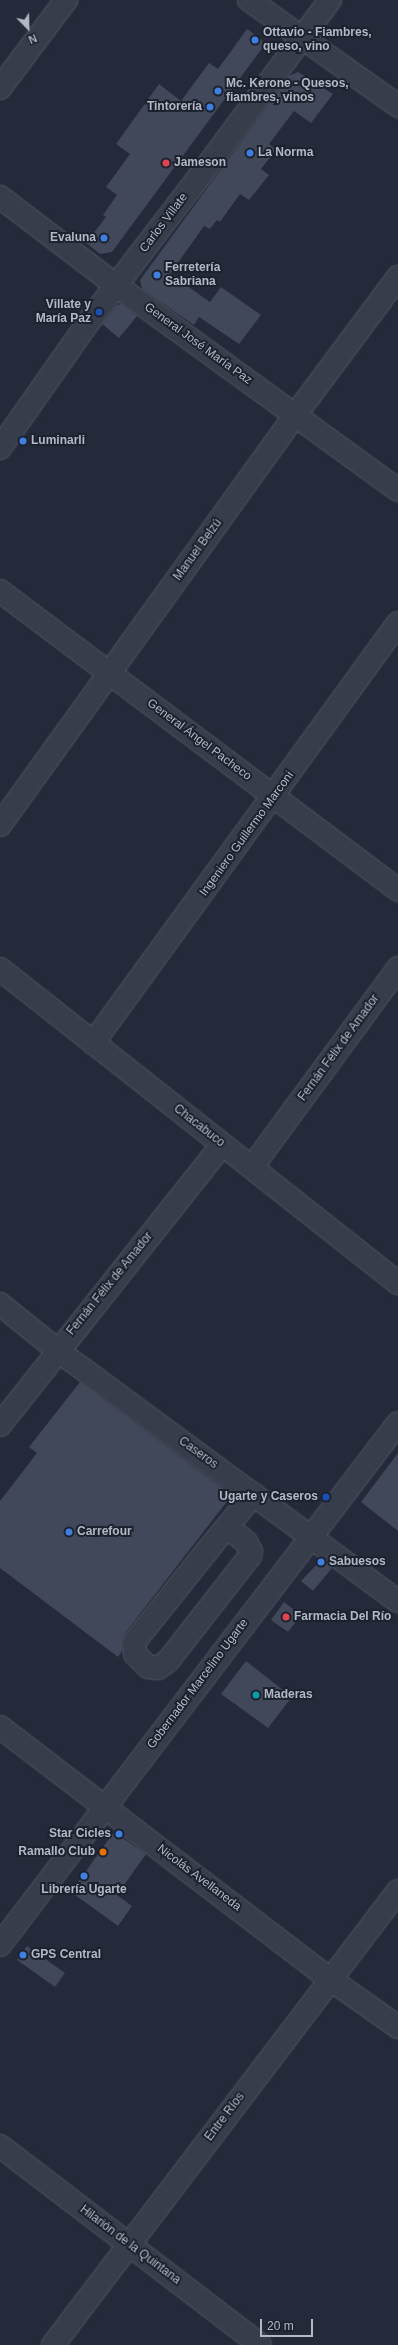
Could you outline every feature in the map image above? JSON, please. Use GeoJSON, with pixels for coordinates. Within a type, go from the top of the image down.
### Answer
{"type":"FeatureCollection","features":[{"type":"Feature","properties":{"kind":"street"},"geometry":{"type":"LineString","coordinates":[[0,88],[66,0]]}},
{"type":"Feature","properties":{"kind":"street"},"geometry":{"type":"LineString","coordinates":[[249,0],[398,106]]}},
{"type":"Feature","properties":{"kind":"street","name":"Carlos Villate"},"geometry":{"type":"LineString","coordinates":[[0,448],[96,313],[330,0]]}},
{"type":"Feature","properties":{"kind":"street","name":"General José María Paz"},"geometry":{"type":"LineString","coordinates":[[0,197],[117,286],[296,414],[398,490]]}},
{"type":"Feature","properties":{"kind":"street","name":"Manuel Belzú"},"geometry":{"type":"LineString","coordinates":[[0,825],[296,414],[398,277]]}},
{"type":"Feature","properties":{"kind":"street","name":"General Ángel Pacheco"},"geometry":{"type":"LineString","coordinates":[[0,591],[398,890]]}},
{"type":"Feature","properties":{"kind":"street","name":"Ingeniero Guillermo Marconi"},"geometry":{"type":"LineString","coordinates":[[93,1043],[274,797],[398,623]]}},
{"type":"Feature","properties":{"kind":"street","name":"Fernán Félix de Amador"},"geometry":{"type":"LineString","coordinates":[[252,1167],[398,968]]}},
{"type":"Feature","properties":{"kind":"street","name":"Chacabuco"},"geometry":{"type":"LineString","coordinates":[[0,969],[398,1283]]}},
{"type":"Feature","properties":{"kind":"street","name":"Fernán Félix de Amador"},"geometry":{"type":"LineString","coordinates":[[0,1425],[222,1145]]}},
{"type":"Feature","properties":{"kind":"street","name":"Caseros"},"geometry":{"type":"LineString","coordinates":[[0,1304],[58,1350],[398,1601]]}},
{"type":"Feature","properties":{"kind":"street","name":"Gobernador Marcelino Ugarte"},"geometry":{"type":"LineString","coordinates":[[0,1945],[398,1423]]}},
{"type":"Feature","properties":{"kind":"street"},"geometry":{"type":"LineString","coordinates":[[227,1528],[246,1542],[251,1551],[250,1556],[168,1661],[158,1668],[148,1667],[135,1654],[134,1645],[136,1640],[254,1494]]}},
{"type":"Feature","properties":{"kind":"street","name":"Nicolás Avellaneda"},"geometry":{"type":"LineString","coordinates":[[0,1727],[330,1979],[398,2027]]}},
{"type":"Feature","properties":{"kind":"street","name":"Entre Ríos"},"geometry":{"type":"LineString","coordinates":[[53,2345],[129,2243],[398,1891]]}},
{"type":"Feature","properties":{"kind":"street","name":"Hilarión de la Quintana"},"geometry":{"type":"LineString","coordinates":[[0,2146],[129,2243],[260,2345]]}},
{"type":"Feature","properties":{"kind":"building"},"geometry":{"type":"Polygon","coordinates":[[[247,29],[262,40],[263,47],[112,252],[100,254],[86,243],[106,217],[103,215],[117,195],[106,187],[130,154],[116,144],[159,84],[181,101],[209,63],[218,69],[247,29]]]}},
{"type":"Feature","properties":{"kind":"building"},"geometry":{"type":"Polygon","coordinates":[[[298,72],[333,94],[311,123],[294,111],[269,144],[276,150],[261,169],[269,175],[249,200],[240,194],[220,222],[217,220],[210,229],[204,226],[170,274],[210,302],[221,287],[261,315],[239,344],[199,317],[194,325],[142,289],[140,280],[289,76],[298,72]]]}},
{"type":"Feature","properties":{"kind":"building"},"geometry":{"type":"Polygon","coordinates":[[[121,304],[137,316],[119,338],[102,324],[117,305],[121,304]]]}},
{"type":"Feature","properties":{"kind":"building"},"geometry":{"type":"Polygon","coordinates":[[[80,1382],[232,1495],[126,1632],[122,1641],[122,1651],[118,1657],[0,1568],[0,1501],[37,1453],[29,1447],[80,1382]]]}},
{"type":"Feature","properties":{"kind":"building"},"geometry":{"type":"Polygon","coordinates":[[[398,1453],[398,1531],[361,1502],[398,1453]]]}},
{"type":"Feature","properties":{"kind":"building"},"geometry":{"type":"Polygon","coordinates":[[[321,1560],[332,1568],[313,1591],[301,1581],[321,1560]]]}},
{"type":"Feature","properties":{"kind":"building","name":"Farmacia Del Río"},"geometry":{"type":"Polygon","coordinates":[[[284,1602],[301,1615],[288,1632],[271,1620],[284,1602]]]}},
{"type":"Feature","properties":{"kind":"building","name":"Maderas"},"geometry":{"type":"Polygon","coordinates":[[[246,1661],[292,1697],[268,1728],[221,1694],[246,1661]]]}},
{"type":"Feature","properties":{"kind":"building"},"geometry":{"type":"Polygon","coordinates":[[[114,1832],[146,1854],[117,1895],[132,1906],[118,1926],[71,1892],[114,1832]]]}},
{"type":"Feature","properties":{"kind":"building"},"geometry":{"type":"Polygon","coordinates":[[[27,1946],[65,1973],[55,1987],[17,1960],[27,1946]]]}},
{"type":"Feature","properties":{"kind":"place","name":"Ottavio - Fiambres, queso, vino"},"geometry":{"type":"Point","coordinates":[255,40]}},
{"type":"Feature","properties":{"kind":"place","name":"Mc. Kerone - Quesos, fiambres, vinos"},"geometry":{"type":"Point","coordinates":[218,91]}},
{"type":"Feature","properties":{"kind":"place","name":"Tintorería"},"geometry":{"type":"Point","coordinates":[210,107]}},
{"type":"Feature","properties":{"kind":"place","name":"La Norma"},"geometry":{"type":"Point","coordinates":[250,153]}},
{"type":"Feature","properties":{"kind":"place","name":"Jameson"},"geometry":{"type":"Point","coordinates":[166,163]}},
{"type":"Feature","properties":{"kind":"place","name":"Evaluna"},"geometry":{"type":"Point","coordinates":[104,238]}},
{"type":"Feature","properties":{"kind":"place","name":"Ferretería Sabriana"},"geometry":{"type":"Point","coordinates":[157,275]}},
{"type":"Feature","properties":{"kind":"place","name":"Villate y María Paz"},"geometry":{"type":"Point","coordinates":[99,312]}},
{"type":"Feature","properties":{"kind":"place","name":"Luminarli"},"geometry":{"type":"Point","coordinates":[23,441]}},
{"type":"Feature","properties":{"kind":"place","name":"Ugarte y Caseros"},"geometry":{"type":"Point","coordinates":[326,1497]}},
{"type":"Feature","properties":{"kind":"place","name":"Carrefour"},"geometry":{"type":"Point","coordinates":[69,1532]}},
{"type":"Feature","properties":{"kind":"place","name":"Sabuesos"},"geometry":{"type":"Point","coordinates":[321,1562]}},
{"type":"Feature","properties":{"kind":"place","name":"Farmacia Del Río"},"geometry":{"type":"Point","coordinates":[286,1617]}},
{"type":"Feature","properties":{"kind":"place","name":"Maderas"},"geometry":{"type":"Point","coordinates":[256,1695]}},
{"type":"Feature","properties":{"kind":"place","name":"Star Cicles"},"geometry":{"type":"Point","coordinates":[119,1834]}},
{"type":"Feature","properties":{"kind":"place","name":"Ramallo Club"},"geometry":{"type":"Point","coordinates":[103,1852]}},
{"type":"Feature","properties":{"kind":"place","name":"Librería Ugarte"},"geometry":{"type":"Point","coordinates":[84,1876]}},
{"type":"Feature","properties":{"kind":"place","name":"GPS Central"},"geometry":{"type":"Point","coordinates":[23,1955]}}]}
